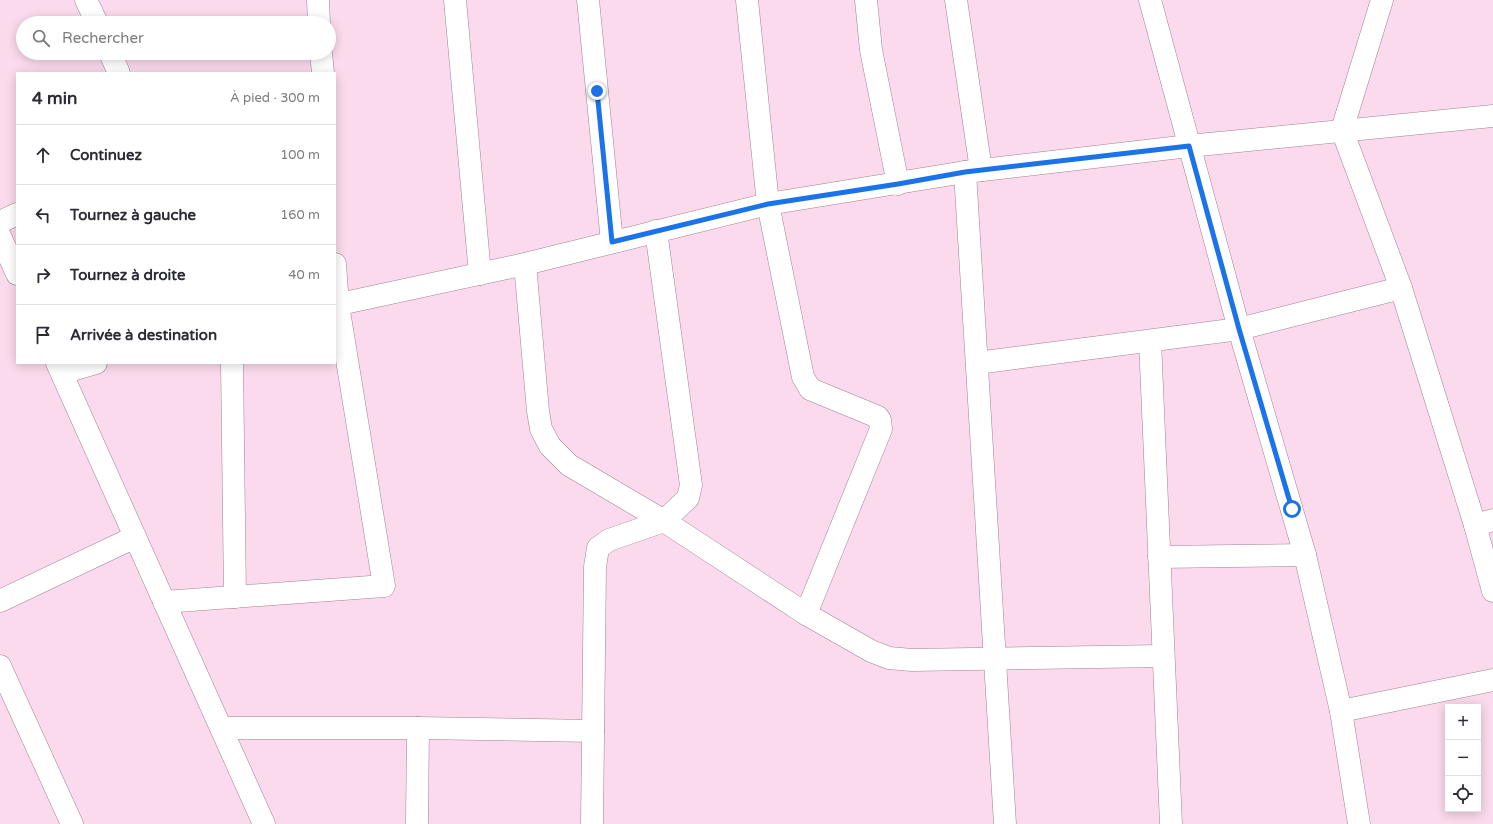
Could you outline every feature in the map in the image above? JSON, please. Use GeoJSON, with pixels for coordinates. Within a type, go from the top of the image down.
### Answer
{"type":"FeatureCollection","features":[{"type":"Feature","properties":{"kind":"street"},"geometry":{"type":"LineString","coordinates":[[86,0],[94,16]]}},
{"type":"Feature","properties":{"kind":"street"},"geometry":{"type":"LineString","coordinates":[[318,0],[319,16]]}},
{"type":"Feature","properties":{"kind":"street"},"geometry":{"type":"LineString","coordinates":[[455,0],[480,274]]}},
{"type":"Feature","properties":{"kind":"street"},"geometry":{"type":"LineString","coordinates":[[588,0],[612,242]]}},
{"type":"Feature","properties":{"kind":"street"},"geometry":{"type":"LineString","coordinates":[[748,0],[768,204],[803,377],[810,389],[878,417],[881,424],[881,429],[806,614]]}},
{"type":"Feature","properties":{"kind":"street"},"geometry":{"type":"LineString","coordinates":[[866,0],[871,50],[898,184]]}},
{"type":"Feature","properties":{"kind":"street"},"geometry":{"type":"LineString","coordinates":[[956,0],[973,171],[977,363],[1005,824]]}},
{"type":"Feature","properties":{"kind":"street"},"geometry":{"type":"LineString","coordinates":[[1150,0],[1239,329],[1305,554],[1342,711],[1359,824]]}},
{"type":"Feature","properties":{"kind":"street"},"geometry":{"type":"LineString","coordinates":[[1382,0],[1342,130],[1401,288],[1484,522],[1493,591]]}},
{"type":"Feature","properties":{"kind":"street"},"geometry":{"type":"LineString","coordinates":[[113,60],[119,72]]}},
{"type":"Feature","properties":{"kind":"street"},"geometry":{"type":"LineString","coordinates":[[322,60],[323,72]]}},
{"type":"Feature","properties":{"kind":"street"},"geometry":{"type":"LineString","coordinates":[[164,602],[384,586],[336,305],[525,264],[768,204],[973,171],[1189,146],[1493,116]]}},
{"type":"Feature","properties":{"kind":"street"},"geometry":{"type":"LineString","coordinates":[[0,222],[16,214]]}},
{"type":"Feature","properties":{"kind":"street"},"geometry":{"type":"LineString","coordinates":[[592,824],[595,567],[598,548],[609,540],[664,522],[688,498],[691,484],[656,231]]}},
{"type":"Feature","properties":{"kind":"street"},"geometry":{"type":"LineString","coordinates":[[0,236],[16,272]]}},
{"type":"Feature","properties":{"kind":"street"},"geometry":{"type":"LineString","coordinates":[[525,264],[538,411],[541,428],[550,446],[569,465],[664,522],[806,614],[871,651],[889,658],[912,660],[1163,656]]}},
{"type":"Feature","properties":{"kind":"street"},"geometry":{"type":"LineString","coordinates":[[977,363],[1239,329],[1401,288]]}},
{"type":"Feature","properties":{"kind":"street"},"geometry":{"type":"LineString","coordinates":[[1150,340],[1171,824]]}},
{"type":"Feature","properties":{"kind":"street"},"geometry":{"type":"LineString","coordinates":[[89,364],[59,368],[264,824]]}},
{"type":"Feature","properties":{"kind":"street"},"geometry":{"type":"LineString","coordinates":[[232,364],[235,597]]}},
{"type":"Feature","properties":{"kind":"street"},"geometry":{"type":"LineString","coordinates":[[0,601],[135,537]]}},
{"type":"Feature","properties":{"kind":"street"},"geometry":{"type":"LineString","coordinates":[[1159,557],[1305,554]]}},
{"type":"Feature","properties":{"kind":"street"},"geometry":{"type":"LineString","coordinates":[[0,666],[72,824]]}},
{"type":"Feature","properties":{"kind":"street"},"geometry":{"type":"LineString","coordinates":[[1342,711],[1493,680]]}},
{"type":"Feature","properties":{"kind":"street"},"geometry":{"type":"LineString","coordinates":[[221,728],[418,728],[593,731]]}},
{"type":"Feature","properties":{"kind":"street"},"geometry":{"type":"LineString","coordinates":[[417,824],[418,728]]}},
{"type":"Feature","properties":{"kind":"route"},"geometry":{"type":"LineString","coordinates":[[597,91],[612,242],[768,204],[965,172],[1189,146],[1239,329],[1292,509]]}}]}
